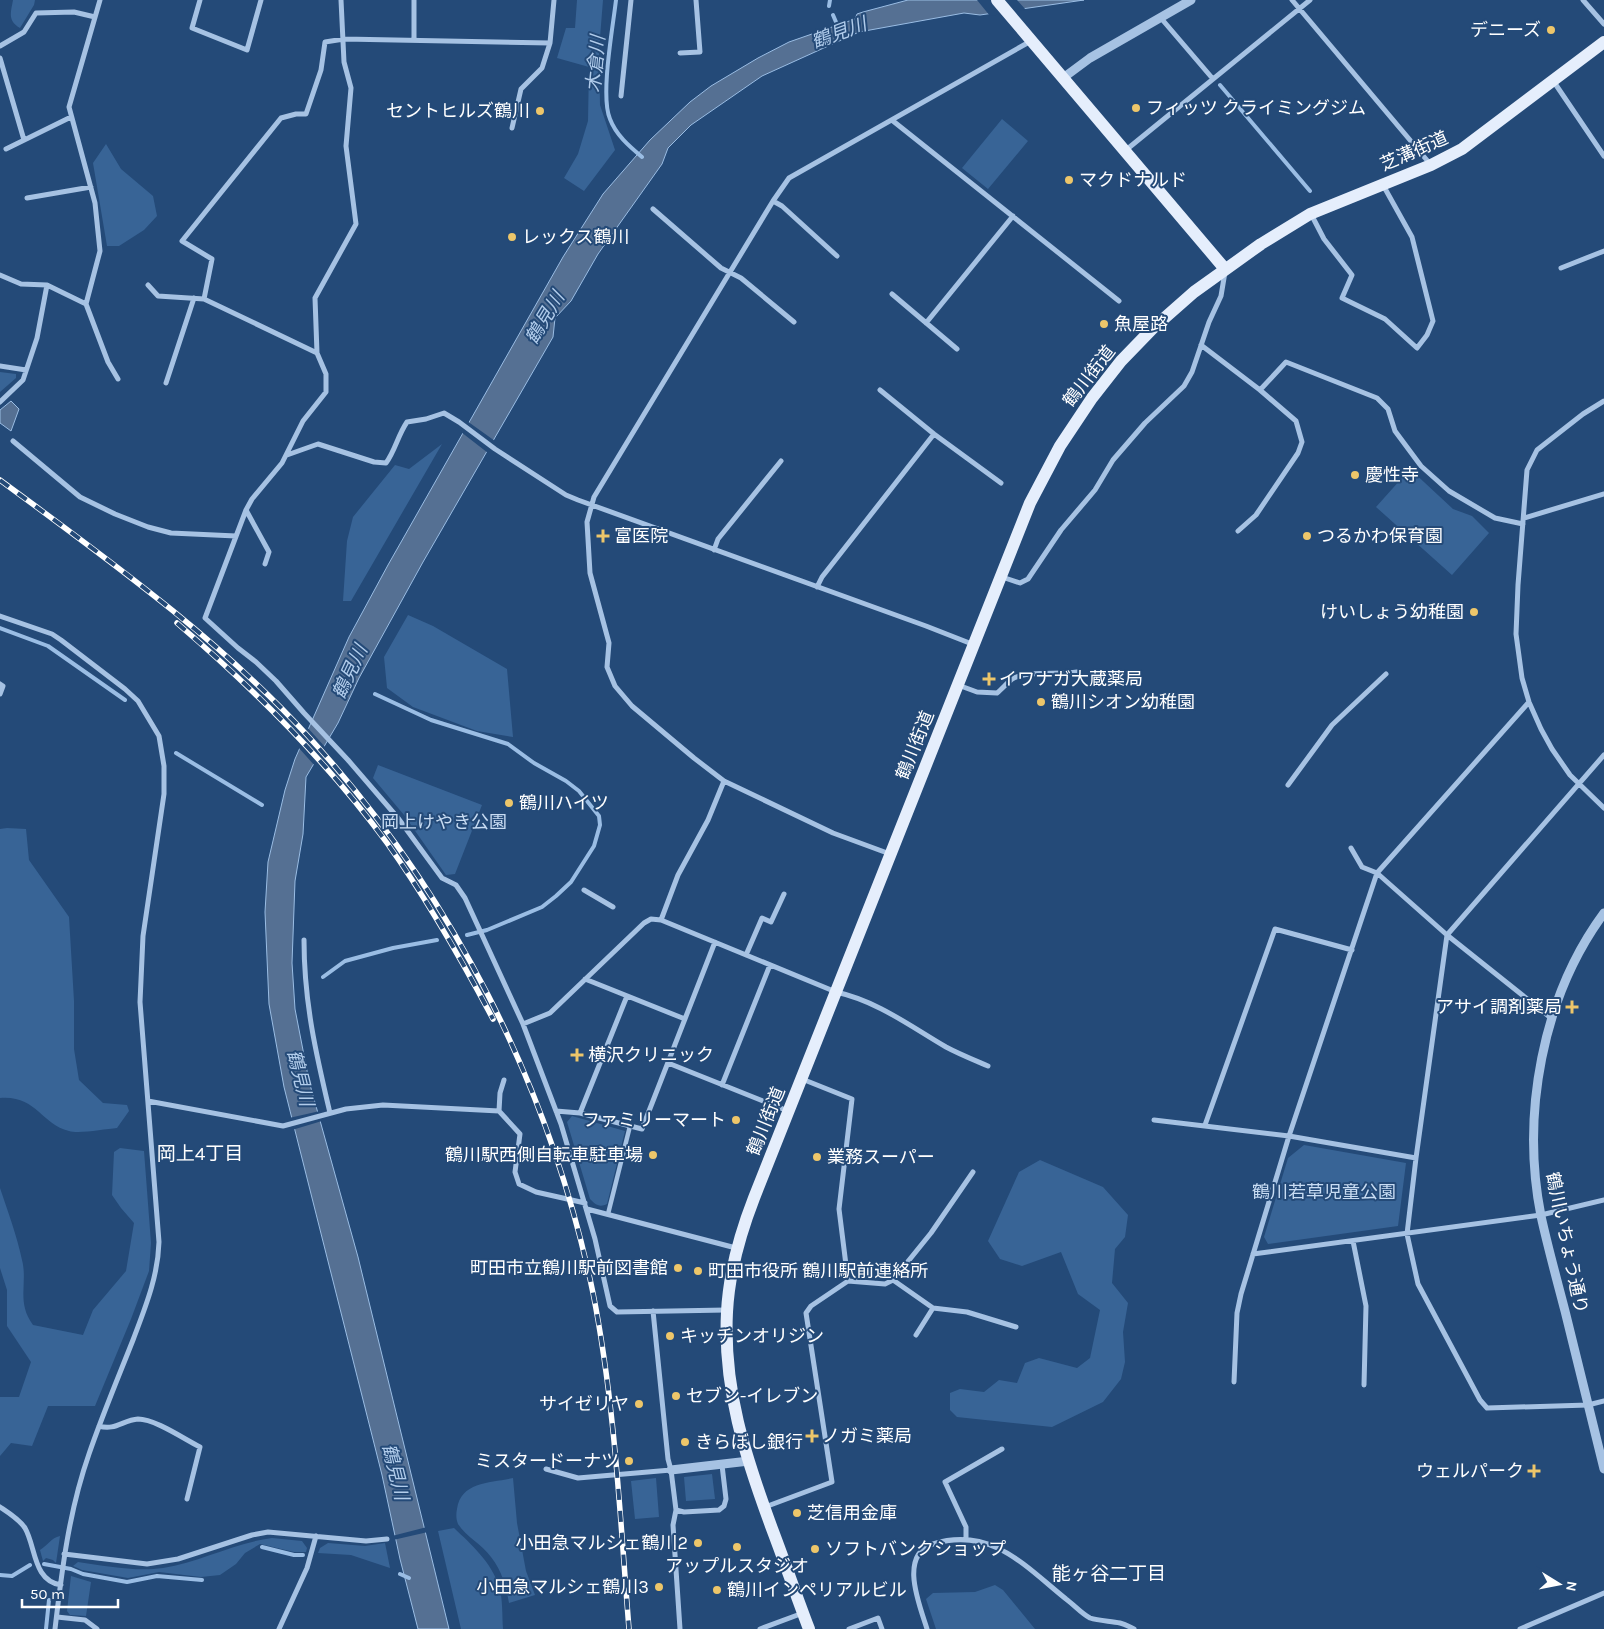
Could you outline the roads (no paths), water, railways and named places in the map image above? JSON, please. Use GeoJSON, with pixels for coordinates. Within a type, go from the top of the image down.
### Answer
{"type":"FeatureCollection","features":[{"type":"Feature","properties":{"kind":"main road"},"geometry":{"type":"LineString","coordinates":[[997,0],[1225,269]]}},
{"type":"Feature","properties":{"kind":"main road","name":"芝溝街道"},"geometry":{"type":"LineString","coordinates":[[1225,269],[1286,227],[1310,214],[1431,165],[1469,144],[1604,42]]}},
{"type":"Feature","properties":{"kind":"main road","name":"鶴川街道"},"geometry":{"type":"LineString","coordinates":[[809,1629],[739,1431],[727,1347],[727,1310],[737,1248],[747,1216],[1020,525],[1042,480],[1060,446],[1092,398],[1122,361],[1152,329],[1194,292],[1225,269]]}},
{"type":"Feature","properties":{"kind":"street"},"geometry":{"type":"LineString","coordinates":[[100,0],[69,108],[95,203],[100,252],[86,304],[108,362],[118,379]]}},
{"type":"Feature","properties":{"kind":"street"},"geometry":{"type":"LineString","coordinates":[[200,0],[192,28],[247,50],[261,0]]}},
{"type":"Feature","properties":{"kind":"street"},"geometry":{"type":"LineString","coordinates":[[340,0],[344,38],[344,62],[351,88],[346,146],[356,224],[315,298],[318,352],[326,374],[326,392],[303,421],[282,463],[252,499],[246,510],[205,618],[276,681],[398,818],[442,878],[456,885],[465,898],[523,1024],[556,1111],[586,1206],[610,1306],[617,1312],[727,1310]]}},
{"type":"Feature","properties":{"kind":"street"},"geometry":{"type":"LineString","coordinates":[[414,0],[414,40]]}},
{"type":"Feature","properties":{"kind":"street"},"geometry":{"type":"LineString","coordinates":[[512,128],[521,89],[542,68],[550,43],[554,0]]}},
{"type":"Feature","properties":{"kind":"street"},"geometry":{"type":"LineString","coordinates":[[621,96],[631,0]]}},
{"type":"Feature","properties":{"kind":"street"},"geometry":{"type":"LineString","coordinates":[[680,53],[700,52],[696,0]]}},
{"type":"Feature","properties":{"kind":"street"},"geometry":{"type":"LineString","coordinates":[[1063,78],[1090,58],[1191,0]]}},
{"type":"Feature","properties":{"kind":"street"},"geometry":{"type":"LineString","coordinates":[[1292,0],[1431,165]]}},
{"type":"Feature","properties":{"kind":"street"},"geometry":{"type":"LineString","coordinates":[[1124,151],[1310,0]]}},
{"type":"Feature","properties":{"kind":"street"},"geometry":{"type":"LineString","coordinates":[[1583,0],[1604,24]]}},
{"type":"Feature","properties":{"kind":"street"},"geometry":{"type":"LineString","coordinates":[[0,46],[24,32],[36,13],[74,12],[95,17]]}},
{"type":"Feature","properties":{"kind":"street"},"geometry":{"type":"LineString","coordinates":[[1160,17],[1213,79]]}},
{"type":"Feature","properties":{"kind":"street"},"geometry":{"type":"LineString","coordinates":[[204,299],[212,258],[182,241],[256,152],[281,118],[296,114],[306,114],[321,70],[325,42],[344,38],[550,43]]}},
{"type":"Feature","properties":{"kind":"street"},"geometry":{"type":"LineString","coordinates":[[890,854],[833,833],[724,781],[632,706],[615,686],[607,667],[609,643],[590,573],[587,522],[594,497],[773,201],[789,178],[1032,41]]}},
{"type":"Feature","properties":{"kind":"street"},"geometry":{"type":"LineString","coordinates":[[0,58],[24,140]]}},
{"type":"Feature","properties":{"kind":"street"},"geometry":{"type":"LineString","coordinates":[[1553,80],[1604,156]]}},
{"type":"Feature","properties":{"kind":"street"},"geometry":{"type":"LineString","coordinates":[[6,148],[71,117]]}},
{"type":"Feature","properties":{"kind":"street"},"geometry":{"type":"LineString","coordinates":[[893,121],[1119,301]]}},
{"type":"Feature","properties":{"kind":"street"},"geometry":{"type":"LineString","coordinates":[[1310,214],[1324,239],[1352,275],[1342,298],[1386,319],[1417,348],[1427,334],[1433,320],[1412,237],[1382,184]]}},
{"type":"Feature","properties":{"kind":"street"},"geometry":{"type":"LineString","coordinates":[[27,198],[91,187]]}},
{"type":"Feature","properties":{"kind":"street"},"geometry":{"type":"LineString","coordinates":[[773,201],[782,206],[837,256]]}},
{"type":"Feature","properties":{"kind":"street"},"geometry":{"type":"LineString","coordinates":[[653,209],[721,268],[741,278],[794,322]]}},
{"type":"Feature","properties":{"kind":"street"},"geometry":{"type":"LineString","coordinates":[[926,323],[1013,216]]}},
{"type":"Feature","properties":{"kind":"street"},"geometry":{"type":"LineString","coordinates":[[1561,268],[1604,250]]}},
{"type":"Feature","properties":{"kind":"street"},"geometry":{"type":"LineString","coordinates":[[1000,577],[1020,583],[1028,579],[1061,530],[1095,490],[1113,460],[1145,423],[1184,386],[1192,372],[1200,345],[1221,296],[1225,269]]}},
{"type":"Feature","properties":{"kind":"street"},"geometry":{"type":"LineString","coordinates":[[0,276],[21,284],[47,284],[86,304]]}},
{"type":"Feature","properties":{"kind":"street"},"geometry":{"type":"LineString","coordinates":[[0,402],[20,384],[26,370],[37,338],[47,284]]}},
{"type":"Feature","properties":{"kind":"street"},"geometry":{"type":"LineString","coordinates":[[148,285],[158,296],[204,299],[318,352]]}},
{"type":"Feature","properties":{"kind":"street"},"geometry":{"type":"LineString","coordinates":[[892,294],[956,349]]}},
{"type":"Feature","properties":{"kind":"street"},"geometry":{"type":"LineString","coordinates":[[166,383],[194,298]]}},
{"type":"Feature","properties":{"kind":"street"},"geometry":{"type":"LineString","coordinates":[[1200,345],[1260,390],[1296,421],[1302,442],[1298,453],[1256,515],[1238,531]]}},
{"type":"Feature","properties":{"kind":"street"},"geometry":{"type":"LineString","coordinates":[[1260,390],[1286,362],[1377,398],[1388,408],[1395,431],[1421,466],[1449,491],[1495,518],[1523,521],[1604,494],[1604,500]]}},
{"type":"Feature","properties":{"kind":"street"},"geometry":{"type":"LineString","coordinates":[[0,366],[26,370]]}},
{"type":"Feature","properties":{"kind":"street"},"geometry":{"type":"LineString","coordinates":[[880,390],[934,434],[1001,483]]}},
{"type":"Feature","properties":{"kind":"street"},"geometry":{"type":"LineString","coordinates":[[1604,402],[1583,414],[1537,450],[1528,470],[1518,585],[1516,634],[1522,678],[1540,729],[1578,784],[1604,808]]}},
{"type":"Feature","properties":{"kind":"street"},"geometry":{"type":"LineString","coordinates":[[287,455],[318,444],[374,462],[386,463],[390,458],[399,433],[407,422],[426,419],[444,413],[566,495],[591,506],[973,645]]}},
{"type":"Feature","properties":{"kind":"street"},"geometry":{"type":"LineString","coordinates":[[817,587],[822,577],[934,434]]}},
{"type":"Feature","properties":{"kind":"street"},"geometry":{"type":"LineString","coordinates":[[13,441],[80,497],[115,514],[148,527],[171,533],[236,536]]}},
{"type":"Feature","properties":{"kind":"street"},"geometry":{"type":"LineString","coordinates":[[714,550],[718,539],[781,461]]}},
{"type":"Feature","properties":{"kind":"street"},"geometry":{"type":"LineString","coordinates":[[246,510],[269,552],[265,564]]}},
{"type":"Feature","properties":{"kind":"street"},"geometry":{"type":"LineString","coordinates":[[0,616],[52,634],[125,688],[138,702],[159,736],[164,766],[164,794],[140,965],[140,1002],[158,1242],[156,1272],[151,1293],[88,1454],[72,1512],[64,1554],[55,1629]]}},
{"type":"Feature","properties":{"kind":"street"},"geometry":{"type":"LineString","coordinates":[[957,685],[978,692],[997,693],[1014,678],[1046,672],[1064,674],[1077,672]]}},
{"type":"Feature","properties":{"kind":"street"},"geometry":{"type":"LineString","coordinates":[[1288,785],[1332,725],[1386,674]]}},
{"type":"Feature","properties":{"kind":"street"},"geometry":{"type":"LineString","coordinates":[[0,684],[3,686],[0,694]]}},
{"type":"Feature","properties":{"kind":"street"},"geometry":{"type":"LineString","coordinates":[[1234,1382],[1237,1312],[1253,1254],[1289,1136],[1377,872],[1529,702]]}},
{"type":"Feature","properties":{"kind":"street"},"geometry":{"type":"LineString","coordinates":[[1604,755],[1448,934],[1407,1234],[1418,1284],[1486,1408],[1588,1405],[1604,1402]]}},
{"type":"Feature","properties":{"kind":"street"},"geometry":{"type":"LineString","coordinates":[[661,920],[678,875],[708,820],[724,781]]}},
{"type":"Feature","properties":{"kind":"street"},"geometry":{"type":"LineString","coordinates":[[1351,848],[1362,867],[1377,872],[1448,934],[1552,1018]]}},
{"type":"Feature","properties":{"kind":"street"},"geometry":{"type":"LineString","coordinates":[[584,890],[613,907]]}},
{"type":"Feature","properties":{"kind":"street"},"geometry":{"type":"LineString","coordinates":[[746,955],[762,918],[771,922],[784,894]]}},
{"type":"Feature","properties":{"kind":"street","name":"鶴川いちょう通り"},"geometry":{"type":"LineString","coordinates":[[1604,913],[1573,966],[1552,1018],[1537,1086],[1534,1123],[1535,1168],[1541,1215],[1604,1469]]}},
{"type":"Feature","properties":{"kind":"street"},"geometry":{"type":"LineString","coordinates":[[523,1024],[550,1013],[585,978],[650,919],[661,920],[836,992],[851,995],[874,1004],[947,1047],[988,1066]]}},
{"type":"Feature","properties":{"kind":"street"},"geometry":{"type":"LineString","coordinates":[[1205,1125],[1275,929],[1352,950]]}},
{"type":"Feature","properties":{"kind":"street"},"geometry":{"type":"LineString","coordinates":[[304,940],[306,1000],[328,1114]]}},
{"type":"Feature","properties":{"kind":"street"},"geometry":{"type":"LineString","coordinates":[[556,1111],[580,1113],[642,1129],[715,942]]}},
{"type":"Feature","properties":{"kind":"street"},"geometry":{"type":"LineString","coordinates":[[722,1084],[770,965]]}},
{"type":"Feature","properties":{"kind":"street"},"geometry":{"type":"LineString","coordinates":[[585,978],[685,1019]]}},
{"type":"Feature","properties":{"kind":"street"},"geometry":{"type":"LineString","coordinates":[[580,1113],[627,996]]}},
{"type":"Feature","properties":{"kind":"street"},"geometry":{"type":"LineString","coordinates":[[668,1063],[789,1111]]}},
{"type":"Feature","properties":{"kind":"street"},"geometry":{"type":"LineString","coordinates":[[801,1079],[852,1099],[839,1209],[848,1281]]}},
{"type":"Feature","properties":{"kind":"street"},"geometry":{"type":"LineString","coordinates":[[499,1111],[500,1093],[504,1080]]}},
{"type":"Feature","properties":{"kind":"street"},"geometry":{"type":"LineString","coordinates":[[148,1101],[288,1126],[346,1109],[383,1106],[499,1111],[520,1134],[514,1172],[519,1184],[536,1192],[608,1214],[737,1248]]}},
{"type":"Feature","properties":{"kind":"street"},"geometry":{"type":"LineString","coordinates":[[1154,1120],[1289,1136],[1416,1158]]}},
{"type":"Feature","properties":{"kind":"street"},"geometry":{"type":"LineString","coordinates":[[608,1214],[630,1126]]}},
{"type":"Feature","properties":{"kind":"street"},"geometry":{"type":"LineString","coordinates":[[765,1507],[832,1482],[806,1313],[811,1306],[848,1281],[885,1284],[893,1280],[931,1233],[973,1172]]}},
{"type":"Feature","properties":{"kind":"street"},"geometry":{"type":"LineString","coordinates":[[1253,1254],[1541,1215],[1604,1200]]}},
{"type":"Feature","properties":{"kind":"street"},"geometry":{"type":"LineString","coordinates":[[1353,1241],[1366,1306],[1364,1385]]}},
{"type":"Feature","properties":{"kind":"street"},"geometry":{"type":"LineString","coordinates":[[893,1280],[933,1308],[967,1312],[1016,1327]]}},
{"type":"Feature","properties":{"kind":"street"},"geometry":{"type":"LineString","coordinates":[[916,1335],[933,1308]]}},
{"type":"Feature","properties":{"kind":"street"},"geometry":{"type":"LineString","coordinates":[[653,1311],[668,1459],[676,1510],[673,1525],[680,1629]]}},
{"type":"Feature","properties":{"kind":"street"},"geometry":{"type":"LineString","coordinates":[[99,1426],[108,1429],[137,1419],[151,1422],[200,1447],[187,1499]]}},
{"type":"Feature","properties":{"kind":"street"},"geometry":{"type":"LineString","coordinates":[[966,1539],[966,1527],[945,1482],[1002,1449]]}},
{"type":"Feature","properties":{"kind":"street"},"geometry":{"type":"LineString","coordinates":[[546,1469],[570,1476],[586,1478],[749,1461]]}},
{"type":"Feature","properties":{"kind":"street"},"geometry":{"type":"LineString","coordinates":[[676,1510],[684,1512],[719,1510],[724,1506],[726,1499],[722,1465]]}},
{"type":"Feature","properties":{"kind":"street"},"geometry":{"type":"LineString","coordinates":[[0,1507],[24,1526],[32,1543],[36,1562],[41,1572],[50,1582],[61,1585]]}},
{"type":"Feature","properties":{"kind":"street"},"geometry":{"type":"LineString","coordinates":[[64,1554],[147,1564],[178,1559],[262,1533],[275,1531],[366,1542],[388,1538]]}},
{"type":"Feature","properties":{"kind":"street"},"geometry":{"type":"LineString","coordinates":[[279,1629],[307,1568],[316,1536]]}},
{"type":"Feature","properties":{"kind":"street"},"geometry":{"type":"LineString","coordinates":[[927,1629],[914,1586],[914,1568],[918,1557],[930,1545],[966,1539],[987,1543],[1008,1553],[1090,1618],[1122,1623],[1134,1629]]}},
{"type":"Feature","properties":{"kind":"street"},"geometry":{"type":"LineString","coordinates":[[1520,1629],[1604,1593]]}},
{"type":"Feature","properties":{"kind":"street"},"geometry":{"type":"LineString","coordinates":[[760,1629],[803,1613]]}},
{"type":"Feature","properties":{"kind":"street"},"geometry":{"type":"LineString","coordinates":[[57,1617],[86,1620],[97,1629]]}},
{"type":"Feature","properties":{"kind":"street"},"geometry":{"type":"LineString","coordinates":[[849,1629],[878,1618],[882,1629]]}},
{"type":"Feature","properties":{"kind":"water","name":"鶴見川"},"geometry":{"type":"Polygon","coordinates":[[[908,0],[1084,0],[980,15],[964,13],[859,32],[762,76],[691,125],[668,148],[662,164],[598,254],[571,301],[555,318],[553,337],[423,562],[359,678],[338,723],[306,777],[303,834],[295,881],[292,963],[295,1009],[309,1081],[358,1257],[449,1629],[418,1629],[400,1559],[382,1475],[284,1087],[269,1004],[265,912],[268,862],[285,790],[295,759],[349,637],[563,257],[603,194],[650,140],[690,102],[711,86],[789,42],[855,19],[857,14],[908,0]]]}},
{"type":"Feature","properties":{"kind":"water"},"geometry":{"type":"Polygon","coordinates":[[[11,401],[19,409],[11,431],[0,423],[0,410],[11,401]]]}},
{"type":"Feature","properties":{"kind":"waterway","name":"木倉川"},"geometry":{"type":"LineString","coordinates":[[616,0],[607,78],[607,108],[610,119],[619,135],[642,157]]}},
{"type":"Feature","properties":{"kind":"waterway"},"geometry":{"type":"LineString","coordinates":[[829,6],[830,0]]}},
{"type":"Feature","properties":{"kind":"waterway","name":"鶴見川"},"geometry":{"type":"LineString","coordinates":[[833,15],[839,29]]}},
{"type":"Feature","properties":{"kind":"waterway"},"geometry":{"type":"LineString","coordinates":[[1220,85],[1310,191]]}},
{"type":"Feature","properties":{"kind":"waterway"},"geometry":{"type":"LineString","coordinates":[[0,628],[48,646],[125,700]]}},
{"type":"Feature","properties":{"kind":"waterway"},"geometry":{"type":"LineString","coordinates":[[375,694],[431,720],[508,744],[579,791],[599,816],[600,825],[594,846],[571,882],[556,896],[542,907],[487,930],[467,935]]}},
{"type":"Feature","properties":{"kind":"waterway"},"geometry":{"type":"LineString","coordinates":[[176,753],[262,805]]}},
{"type":"Feature","properties":{"kind":"waterway"},"geometry":{"type":"LineString","coordinates":[[323,977],[345,961],[393,948],[437,940]]}},
{"type":"Feature","properties":{"kind":"waterway"},"geometry":{"type":"LineString","coordinates":[[262,1547],[294,1555],[303,1555]]}},
{"type":"Feature","properties":{"kind":"waterway"},"geometry":{"type":"LineString","coordinates":[[44,1564],[71,1569],[83,1574],[127,1582],[157,1576],[202,1580]]}},
{"type":"Feature","properties":{"kind":"waterway"},"geometry":{"type":"LineString","coordinates":[[0,1575],[12,1576],[30,1565]]}},
{"type":"Feature","properties":{"kind":"waterway"},"geometry":{"type":"LineString","coordinates":[[400,1574],[409,1578]]}},
{"type":"Feature","properties":{"kind":"waterway"},"geometry":{"type":"LineString","coordinates":[[46,1629],[49,1600]]}},
{"type":"Feature","properties":{"kind":"railway"},"geometry":{"type":"LineString","coordinates":[[0,480],[160,600],[199,632],[272,699],[307,735],[359,795],[406,859],[449,926],[488,995],[522,1067],[550,1140],[574,1216],[593,1293],[612,1419],[629,1629]]}},
{"type":"Feature","properties":{"kind":"railway"},"geometry":{"type":"LineString","coordinates":[[177,623],[234,674],[288,727],[340,783],[364,813],[402,864],[430,907],[493,1019]]}},
{"type":"Feature","properties":{"kind":"place","name":"デニーズ"},"geometry":{"type":"Point","coordinates":[1551,30]}},
{"type":"Feature","properties":{"kind":"place","name":"フィッツ クライミングジム"},"geometry":{"type":"Point","coordinates":[1136,108]}},
{"type":"Feature","properties":{"kind":"place","name":"セントヒルズ鶴川"},"geometry":{"type":"Point","coordinates":[540,111]}},
{"type":"Feature","properties":{"kind":"place","name":"マクドナルド"},"geometry":{"type":"Point","coordinates":[1069,180]}},
{"type":"Feature","properties":{"kind":"place","name":"レックス鶴川"},"geometry":{"type":"Point","coordinates":[512,237]}},
{"type":"Feature","properties":{"kind":"place","name":"魚屋路"},"geometry":{"type":"Point","coordinates":[1104,324]}},
{"type":"Feature","properties":{"kind":"place","name":"慶性寺"},"geometry":{"type":"Point","coordinates":[1355,475]}},
{"type":"Feature","properties":{"kind":"place","name":"富医院"},"geometry":{"type":"Point","coordinates":[603,536]}},
{"type":"Feature","properties":{"kind":"place","name":"つるかわ保育園"},"geometry":{"type":"Point","coordinates":[1307,536]}},
{"type":"Feature","properties":{"kind":"place","name":"けいしょう幼稚園"},"geometry":{"type":"Point","coordinates":[1474,612]}},
{"type":"Feature","properties":{"kind":"place","name":"イワナガ大蔵薬局"},"geometry":{"type":"Point","coordinates":[989,679]}},
{"type":"Feature","properties":{"kind":"place","name":"鶴川シオン幼稚園"},"geometry":{"type":"Point","coordinates":[1041,702]}},
{"type":"Feature","properties":{"kind":"place","name":"鶴川ハイツ"},"geometry":{"type":"Point","coordinates":[509,803]}},
{"type":"Feature","properties":{"kind":"place","name":"アサイ調剤薬局"},"geometry":{"type":"Point","coordinates":[1572,1007]}},
{"type":"Feature","properties":{"kind":"place","name":"横沢クリニック"},"geometry":{"type":"Point","coordinates":[577,1055]}},
{"type":"Feature","properties":{"kind":"place","name":"ファミリーマート"},"geometry":{"type":"Point","coordinates":[736,1120]}},
{"type":"Feature","properties":{"kind":"place","name":"鶴川駅西側自転車駐車場"},"geometry":{"type":"Point","coordinates":[653,1155]}},
{"type":"Feature","properties":{"kind":"place","name":"業務スーパー"},"geometry":{"type":"Point","coordinates":[817,1157]}},
{"type":"Feature","properties":{"kind":"place","name":"町田市立鶴川駅前図書館"},"geometry":{"type":"Point","coordinates":[678,1268]}},
{"type":"Feature","properties":{"kind":"place","name":"町田市役所 鶴川駅前連絡所"},"geometry":{"type":"Point","coordinates":[698,1271]}},
{"type":"Feature","properties":{"kind":"place","name":"キッチンオリジン"},"geometry":{"type":"Point","coordinates":[670,1336]}},
{"type":"Feature","properties":{"kind":"place","name":"セブン-イレブン"},"geometry":{"type":"Point","coordinates":[676,1396]}},
{"type":"Feature","properties":{"kind":"place","name":"サイゼリヤ"},"geometry":{"type":"Point","coordinates":[639,1404]}},
{"type":"Feature","properties":{"kind":"place","name":"ノガミ薬局"},"geometry":{"type":"Point","coordinates":[812,1436]}},
{"type":"Feature","properties":{"kind":"place","name":"きらぼし銀行"},"geometry":{"type":"Point","coordinates":[685,1442]}},
{"type":"Feature","properties":{"kind":"place","name":"ミスタードーナツ"},"geometry":{"type":"Point","coordinates":[629,1461]}},
{"type":"Feature","properties":{"kind":"place","name":"ウェルパーク"},"geometry":{"type":"Point","coordinates":[1534,1471]}},
{"type":"Feature","properties":{"kind":"place","name":"芝信用金庫"},"geometry":{"type":"Point","coordinates":[797,1513]}},
{"type":"Feature","properties":{"kind":"place","name":"小田急マルシェ鶴川2"},"geometry":{"type":"Point","coordinates":[698,1543]}},
{"type":"Feature","properties":{"kind":"place","name":"アップルスタジオ"},"geometry":{"type":"Point","coordinates":[737,1547]}},
{"type":"Feature","properties":{"kind":"place","name":"ソフトバンクショップ"},"geometry":{"type":"Point","coordinates":[815,1549]}},
{"type":"Feature","properties":{"kind":"place","name":"小田急マルシェ鶴川3"},"geometry":{"type":"Point","coordinates":[659,1587]}},
{"type":"Feature","properties":{"kind":"place","name":"鶴川インペリアルビル"},"geometry":{"type":"Point","coordinates":[717,1590]}},
{"type":"Feature","properties":{"kind":"district","name":"岡上4丁目"},"geometry":{"type":"Point","coordinates":[200,1154]}},
{"type":"Feature","properties":{"kind":"district","name":"能ヶ谷二丁目"},"geometry":{"type":"Point","coordinates":[1109,1574]}},
{"type":"Feature","properties":{"kind":"park label","name":"岡上けやき公園"},"geometry":{"type":"Point","coordinates":[444,822]}},
{"type":"Feature","properties":{"kind":"park label","name":"鶴川若草児童公園"},"geometry":{"type":"Point","coordinates":[1324,1192]}}]}
